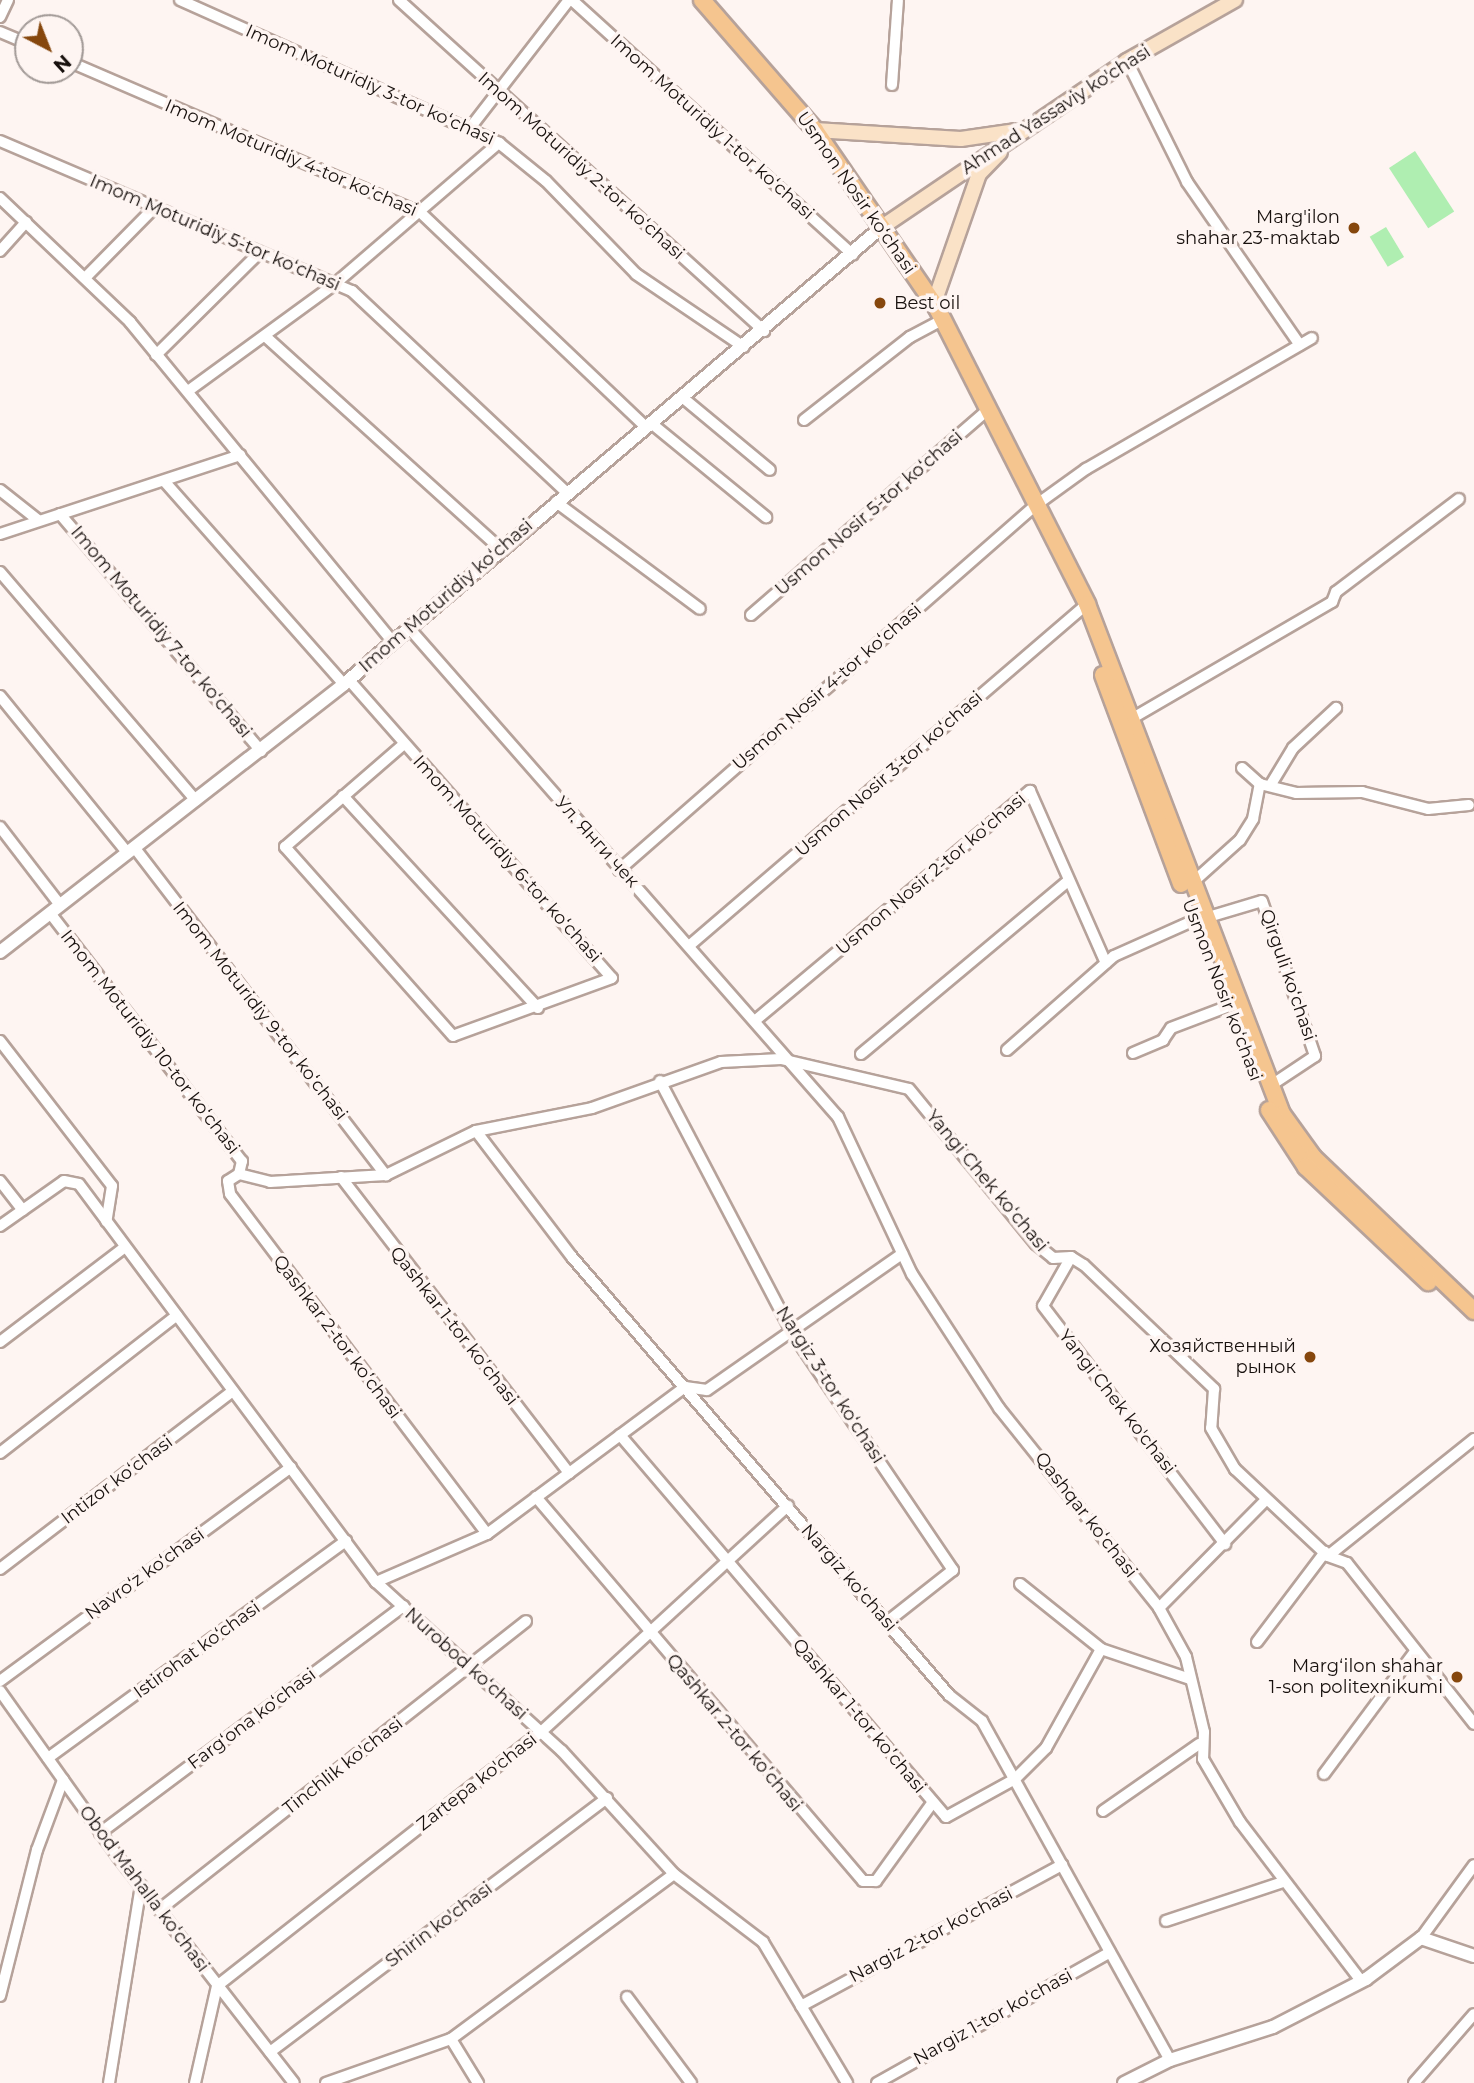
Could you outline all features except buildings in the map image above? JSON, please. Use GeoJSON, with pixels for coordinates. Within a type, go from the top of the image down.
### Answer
{"type":"FeatureCollection","features":[{"type":"Feature","properties":{"kind":"main road","name":"Usmon Nosir ko‘chasi"},"geometry":{"type":"LineString","coordinates":[[702,0],[815,130],[934,303],[1079,589],[1215,959],[1270,1086],[1313,1157],[1474,1311]]}},
{"type":"Feature","properties":{"kind":"main road","name":"Ahmad Yassaviy ko'chasi"},"geometry":{"type":"LineString","coordinates":[[882,227],[1021,130],[1127,61],[1235,0]]}},
{"type":"Feature","properties":{"kind":"main road"},"geometry":{"type":"LineString","coordinates":[[815,130],[961,139],[1021,130]]}},
{"type":"Feature","properties":{"kind":"main road"},"geometry":{"type":"LineString","coordinates":[[934,303],[979,174],[1021,130]]}},
{"type":"Feature","properties":{"kind":"main road","name":"Usmon Nosir ko‘chasi"},"geometry":{"type":"LineString","coordinates":[[1084,607],[1131,719],[1192,883],[1200,919]]}},
{"type":"Feature","properties":{"kind":"main road","name":"Usmon Nosir ko‘chasi"},"geometry":{"type":"LineString","coordinates":[[1215,959],[1229,1006],[1270,1113],[1295,1154],[1474,1324]]}},
{"type":"Feature","properties":{"kind":"street"},"geometry":{"type":"LineString","coordinates":[[0,17],[8,0]]}},
{"type":"Feature","properties":{"kind":"street","name":"Imom Moturidiy 3-tor koʻchasi"},"geometry":{"type":"LineString","coordinates":[[180,0],[499,143],[547,181],[636,274],[744,347]]}},
{"type":"Feature","properties":{"kind":"street","name":"Imom Moturidiy 2-tor koʻchasi"},"geometry":{"type":"LineString","coordinates":[[400,0],[764,331]]}},
{"type":"Feature","properties":{"kind":"street"},"geometry":{"type":"LineString","coordinates":[[470,128],[496,89],[571,0]]}},
{"type":"Feature","properties":{"kind":"street","name":"Imom Moturidiy 1-tor koʻchasi"},"geometry":{"type":"LineString","coordinates":[[571,0],[853,255]]}},
{"type":"Feature","properties":{"kind":"street"},"geometry":{"type":"LineString","coordinates":[[892,85],[898,0]]}},
{"type":"Feature","properties":{"kind":"street"},"geometry":{"type":"LineString","coordinates":[[1127,61],[1187,182],[1300,345]]}},
{"type":"Feature","properties":{"kind":"street","name":"Imom Moturidiy 4-tor koʻchasi"},"geometry":{"type":"LineString","coordinates":[[84,68],[421,213],[649,425],[766,517]]}},
{"type":"Feature","properties":{"kind":"street","name":"Imom Moturidiy 5-tor koʻchasi"},"geometry":{"type":"LineString","coordinates":[[0,141],[352,290],[567,493]]}},
{"type":"Feature","properties":{"kind":"street"},"geometry":{"type":"LineString","coordinates":[[188,391],[336,283],[421,213],[499,143]]}},
{"type":"Feature","properties":{"kind":"street"},"geometry":{"type":"LineString","coordinates":[[0,198],[85,278],[188,391],[393,642]]}},
{"type":"Feature","properties":{"kind":"street"},"geometry":{"type":"LineString","coordinates":[[85,278],[155,207]]}},
{"type":"Feature","properties":{"kind":"street"},"geometry":{"type":"LineString","coordinates":[[0,251],[26,222]]}},
{"type":"Feature","properties":{"kind":"street","name":"Imom Moturidiy koʻchasi"},"geometry":{"type":"LineString","coordinates":[[0,951],[261,751],[346,682],[556,502],[764,331],[882,227]]}},
{"type":"Feature","properties":{"kind":"street"},"geometry":{"type":"LineString","coordinates":[[156,355],[260,253]]}},
{"type":"Feature","properties":{"kind":"street"},"geometry":{"type":"LineString","coordinates":[[804,420],[911,337],[942,320]]}},
{"type":"Feature","properties":{"kind":"street"},"geometry":{"type":"LineString","coordinates":[[265,336],[501,549]]}},
{"type":"Feature","properties":{"kind":"street","name":"Usmon Nosir 4-tor koʻchasi"},"geometry":{"type":"LineString","coordinates":[[619,870],[1035,505],[1312,338]]}},
{"type":"Feature","properties":{"kind":"street"},"geometry":{"type":"LineString","coordinates":[[682,397],[770,470]]}},
{"type":"Feature","properties":{"kind":"street","name":"Usmon Nosir 5-tor koʻchasi"},"geometry":{"type":"LineString","coordinates":[[751,615],[988,411]]}},
{"type":"Feature","properties":{"kind":"street"},"geometry":{"type":"LineString","coordinates":[[0,534],[165,482],[240,455]]}},
{"type":"Feature","properties":{"kind":"street","name":"Imom Moturidiy 6-tor koʻchasi"},"geometry":{"type":"LineString","coordinates":[[165,482],[404,744],[612,978],[538,1008],[453,1036],[285,846],[404,744]]}},
{"type":"Feature","properties":{"kind":"street"},"geometry":{"type":"LineString","coordinates":[[0,490],[38,520]]}},
{"type":"Feature","properties":{"kind":"street"},"geometry":{"type":"LineString","coordinates":[[1131,719],[1332,602],[1336,592],[1459,499]]}},
{"type":"Feature","properties":{"kind":"street"},"geometry":{"type":"LineString","coordinates":[[556,502],[699,609]]}},
{"type":"Feature","properties":{"kind":"street","name":"Imom Moturidiy 7-tor koʻchasi"},"geometry":{"type":"LineString","coordinates":[[60,514],[261,751]]}},
{"type":"Feature","properties":{"kind":"street"},"geometry":{"type":"LineString","coordinates":[[0,572],[196,801]]}},
{"type":"Feature","properties":{"kind":"street","name":"Usmon Nosir 3-tor koʻchasi"},"geometry":{"type":"LineString","coordinates":[[690,945],[1084,607]]}},
{"type":"Feature","properties":{"kind":"street","name":"Ул. Янги чек"},"geometry":{"type":"LineString","coordinates":[[409,628],[619,870],[757,1019],[781,1059]]}},
{"type":"Feature","properties":{"kind":"street","name":"Imom Moturidiy 9-tor koʻchasi"},"geometry":{"type":"LineString","coordinates":[[0,696],[130,850],[386,1175]]}},
{"type":"Feature","properties":{"kind":"street"},"geometry":{"type":"LineString","coordinates":[[1192,883],[1240,840],[1253,820],[1265,785],[1293,748],[1335,708]]}},
{"type":"Feature","properties":{"kind":"street"},"geometry":{"type":"LineString","coordinates":[[1242,768],[1265,785],[1296,793],[1362,792],[1427,809],[1469,805]]}},
{"type":"Feature","properties":{"kind":"street","name":"Usmon Nosir 2-tor koʻchasi"},"geometry":{"type":"LineString","coordinates":[[757,1019],[1030,792],[1067,882],[1106,963]]}},
{"type":"Feature","properties":{"kind":"street"},"geometry":{"type":"LineString","coordinates":[[343,796],[538,1008]]}},
{"type":"Feature","properties":{"kind":"street","name":"Imom Moturidiy 10-tor koʻchasi"},"geometry":{"type":"LineString","coordinates":[[0,827],[55,909],[242,1161],[239,1174]]}},
{"type":"Feature","properties":{"kind":"street"},"geometry":{"type":"LineString","coordinates":[[861,1054],[1067,882]]}},
{"type":"Feature","properties":{"kind":"street","name":"Qirguli koʻchasi"},"geometry":{"type":"LineString","coordinates":[[1200,919],[1262,901],[1315,1056],[1270,1086]]}},
{"type":"Feature","properties":{"kind":"street"},"geometry":{"type":"LineString","coordinates":[[1007,1050],[1106,963],[1200,919]]}},
{"type":"Feature","properties":{"kind":"street"},"geometry":{"type":"LineString","coordinates":[[1133,1053],[1163,1040],[1171,1028],[1229,1006]]}},
{"type":"Feature","properties":{"kind":"street"},"geometry":{"type":"LineString","coordinates":[[0,1041],[112,1186],[107,1222]]}},
{"type":"Feature","properties":{"kind":"street"},"geometry":{"type":"LineString","coordinates":[[239,1174],[270,1182],[386,1175],[476,1131],[592,1108],[660,1081],[721,1062],[781,1059]]}},
{"type":"Feature","properties":{"kind":"street","name":"Qashqar koʻchasi"},"geometry":{"type":"LineString","coordinates":[[781,1059],[806,1076],[838,1118],[902,1254],[999,1408],[1159,1608],[1186,1657],[1204,1732],[1199,1745],[1240,1822],[1361,1982]]}},
{"type":"Feature","properties":{"kind":"street","name":"Yangi Chek koʻchasi"},"geometry":{"type":"LineString","coordinates":[[781,1059],[909,1089],[1036,1244],[1053,1258],[1071,1257],[1214,1389],[1211,1428],[1264,1502],[1326,1554],[1347,1563],[1414,1653],[1474,1724]]}},
{"type":"Feature","properties":{"kind":"street","name":"Nargiz 3-tor koʻchasi"},"geometry":{"type":"LineString","coordinates":[[660,1081],[791,1331],[953,1570],[887,1622]]}},
{"type":"Feature","properties":{"kind":"street","name":"Nargiz koʻchasi"},"geometry":{"type":"LineString","coordinates":[[476,1131],[572,1257],[887,1622],[982,1721],[1170,2060]]}},
{"type":"Feature","properties":{"kind":"street","name":"Qashkar 2-tor koʼchasi"},"geometry":{"type":"LineString","coordinates":[[239,1174],[226,1185],[230,1194],[487,1534]]}},
{"type":"Feature","properties":{"kind":"street","name":"Qashkar 1-tor koʼchasi"},"geometry":{"type":"LineString","coordinates":[[341,1177],[569,1473]]}},
{"type":"Feature","properties":{"kind":"street","name":"Nurobod koʻchasi"},"geometry":{"type":"LineString","coordinates":[[23,1210],[73,1179],[376,1582],[541,1732],[607,1798],[674,1874],[763,1942],[847,2083]]}},
{"type":"Feature","properties":{"kind":"street"},"geometry":{"type":"LineString","coordinates":[[0,1181],[23,1210],[0,1226]]}},
{"type":"Feature","properties":{"kind":"street"},"geometry":{"type":"LineString","coordinates":[[0,1342],[125,1247]]}},
{"type":"Feature","properties":{"kind":"street"},"geometry":{"type":"LineString","coordinates":[[376,1582],[487,1534],[685,1387],[707,1390],[902,1254]]}},
{"type":"Feature","properties":{"kind":"street","name":"Yangi Chek ko'chasi"},"geometry":{"type":"LineString","coordinates":[[1071,1257],[1043,1306],[1225,1544]]}},
{"type":"Feature","properties":{"kind":"street"},"geometry":{"type":"LineString","coordinates":[[0,1452],[177,1315]]}},
{"type":"Feature","properties":{"kind":"street","name":"Intizor koʻchasi"},"geometry":{"type":"LineString","coordinates":[[0,1569],[233,1391]]}},
{"type":"Feature","properties":{"kind":"street","name":"Qashkar 1-tor koʼchasi"},"geometry":{"type":"LineString","coordinates":[[620,1435],[946,1817],[1015,1779],[1046,1748],[1101,1649]]}},
{"type":"Feature","properties":{"kind":"street"},"geometry":{"type":"LineString","coordinates":[[1257,1642],[1326,1554],[1474,1439]]}},
{"type":"Feature","properties":{"kind":"street","name":"Navro‘z ko‘chasi"},"geometry":{"type":"LineString","coordinates":[[0,1681],[290,1467]]}},
{"type":"Feature","properties":{"kind":"street","name":"Qashkar 2-tor koʼchasi"},"geometry":{"type":"LineString","coordinates":[[536,1497],[863,1881],[876,1881],[933,1802]]}},
{"type":"Feature","properties":{"kind":"street"},"geometry":{"type":"LineString","coordinates":[[1159,1608],[1264,1502]]}},
{"type":"Feature","properties":{"kind":"street","name":"Zartepa ko'chasi"},"geometry":{"type":"LineString","coordinates":[[216,1986],[541,1732],[648,1630],[788,1506]]}},
{"type":"Feature","properties":{"kind":"street","name":"Istirohat ko‘chasi"},"geometry":{"type":"LineString","coordinates":[[48,1758],[346,1541]]}},
{"type":"Feature","properties":{"kind":"street"},"geometry":{"type":"LineString","coordinates":[[1020,1584],[1101,1649],[1190,1679]]}},
{"type":"Feature","properties":{"kind":"street","name":"Farg‘ona ko‘chasi"},"geometry":{"type":"LineString","coordinates":[[100,1833],[403,1606]]}},
{"type":"Feature","properties":{"kind":"street","name":"Tinchlik ko'chasi"},"geometry":{"type":"LineString","coordinates":[[159,1910],[471,1667],[526,1621]]}},
{"type":"Feature","properties":{"kind":"street"},"geometry":{"type":"LineString","coordinates":[[1324,1774],[1414,1653]]}},
{"type":"Feature","properties":{"kind":"street","name":"Obod Mahalla ko‘chasi"},"geometry":{"type":"LineString","coordinates":[[0,1691],[100,1833],[216,1986],[294,2083]]}},
{"type":"Feature","properties":{"kind":"street"},"geometry":{"type":"LineString","coordinates":[[1103,1811],[1199,1745]]}},
{"type":"Feature","properties":{"kind":"street"},"geometry":{"type":"LineString","coordinates":[[0,1996],[37,1850],[63,1780]]}},
{"type":"Feature","properties":{"kind":"street","name":"Shirin ko'chasi"},"geometry":{"type":"LineString","coordinates":[[270,2052],[607,1798]]}},
{"type":"Feature","properties":{"kind":"street","name":"Nargiz 2-tor ko‘chasi"},"geometry":{"type":"LineString","coordinates":[[801,2006],[1062,1865]]}},
{"type":"Feature","properties":{"kind":"street"},"geometry":{"type":"LineString","coordinates":[[1124,2083],[1170,2060],[1273,2027],[1361,1982],[1420,1938],[1474,1865]]}},
{"type":"Feature","properties":{"kind":"street"},"geometry":{"type":"LineString","coordinates":[[326,2083],[349,2079],[451,2039],[674,1874]]}},
{"type":"Feature","properties":{"kind":"street"},"geometry":{"type":"LineString","coordinates":[[1166,1921],[1283,1882]]}},
{"type":"Feature","properties":{"kind":"street"},"geometry":{"type":"LineString","coordinates":[[109,2083],[141,1886]]}},
{"type":"Feature","properties":{"kind":"street"},"geometry":{"type":"LineString","coordinates":[[1420,1938],[1474,1956]]}},
{"type":"Feature","properties":{"kind":"street","name":"Nargiz 1-tor ko‘chasi"},"geometry":{"type":"LineString","coordinates":[[877,2083],[1110,1952]]}},
{"type":"Feature","properties":{"kind":"street"},"geometry":{"type":"LineString","coordinates":[[195,2083],[216,1986]]}},
{"type":"Feature","properties":{"kind":"street"},"geometry":{"type":"LineString","coordinates":[[627,1997],[691,2083]]}},
{"type":"Feature","properties":{"kind":"street"},"geometry":{"type":"LineString","coordinates":[[1413,2083],[1474,2015]]}},
{"type":"Feature","properties":{"kind":"street"},"geometry":{"type":"LineString","coordinates":[[451,2039],[478,2083]]}},
{"type":"Feature","properties":{"kind":"green space"},"geometry":{"type":"Polygon","coordinates":[[[1415,151],[1454,211],[1428,228],[1389,168],[1415,151]]]}},
{"type":"Feature","properties":{"kind":"green space"},"geometry":{"type":"Polygon","coordinates":[[[1386,227],[1404,257],[1388,267],[1370,237],[1386,227]]]}},
{"type":"Feature","properties":{"kind":"place","name":"Marg'ilon shahar 23-maktab"},"geometry":{"type":"Point","coordinates":[1354,228]}},
{"type":"Feature","properties":{"kind":"place","name":"Best oil"},"geometry":{"type":"Point","coordinates":[880,303]}},
{"type":"Feature","properties":{"kind":"place","name":"Хозяйственный рынок"},"geometry":{"type":"Point","coordinates":[1310,1357]}},
{"type":"Feature","properties":{"kind":"place","name":"Margʻilon shahar 1-son politexnikumi"},"geometry":{"type":"Point","coordinates":[1457,1677]}}]}
